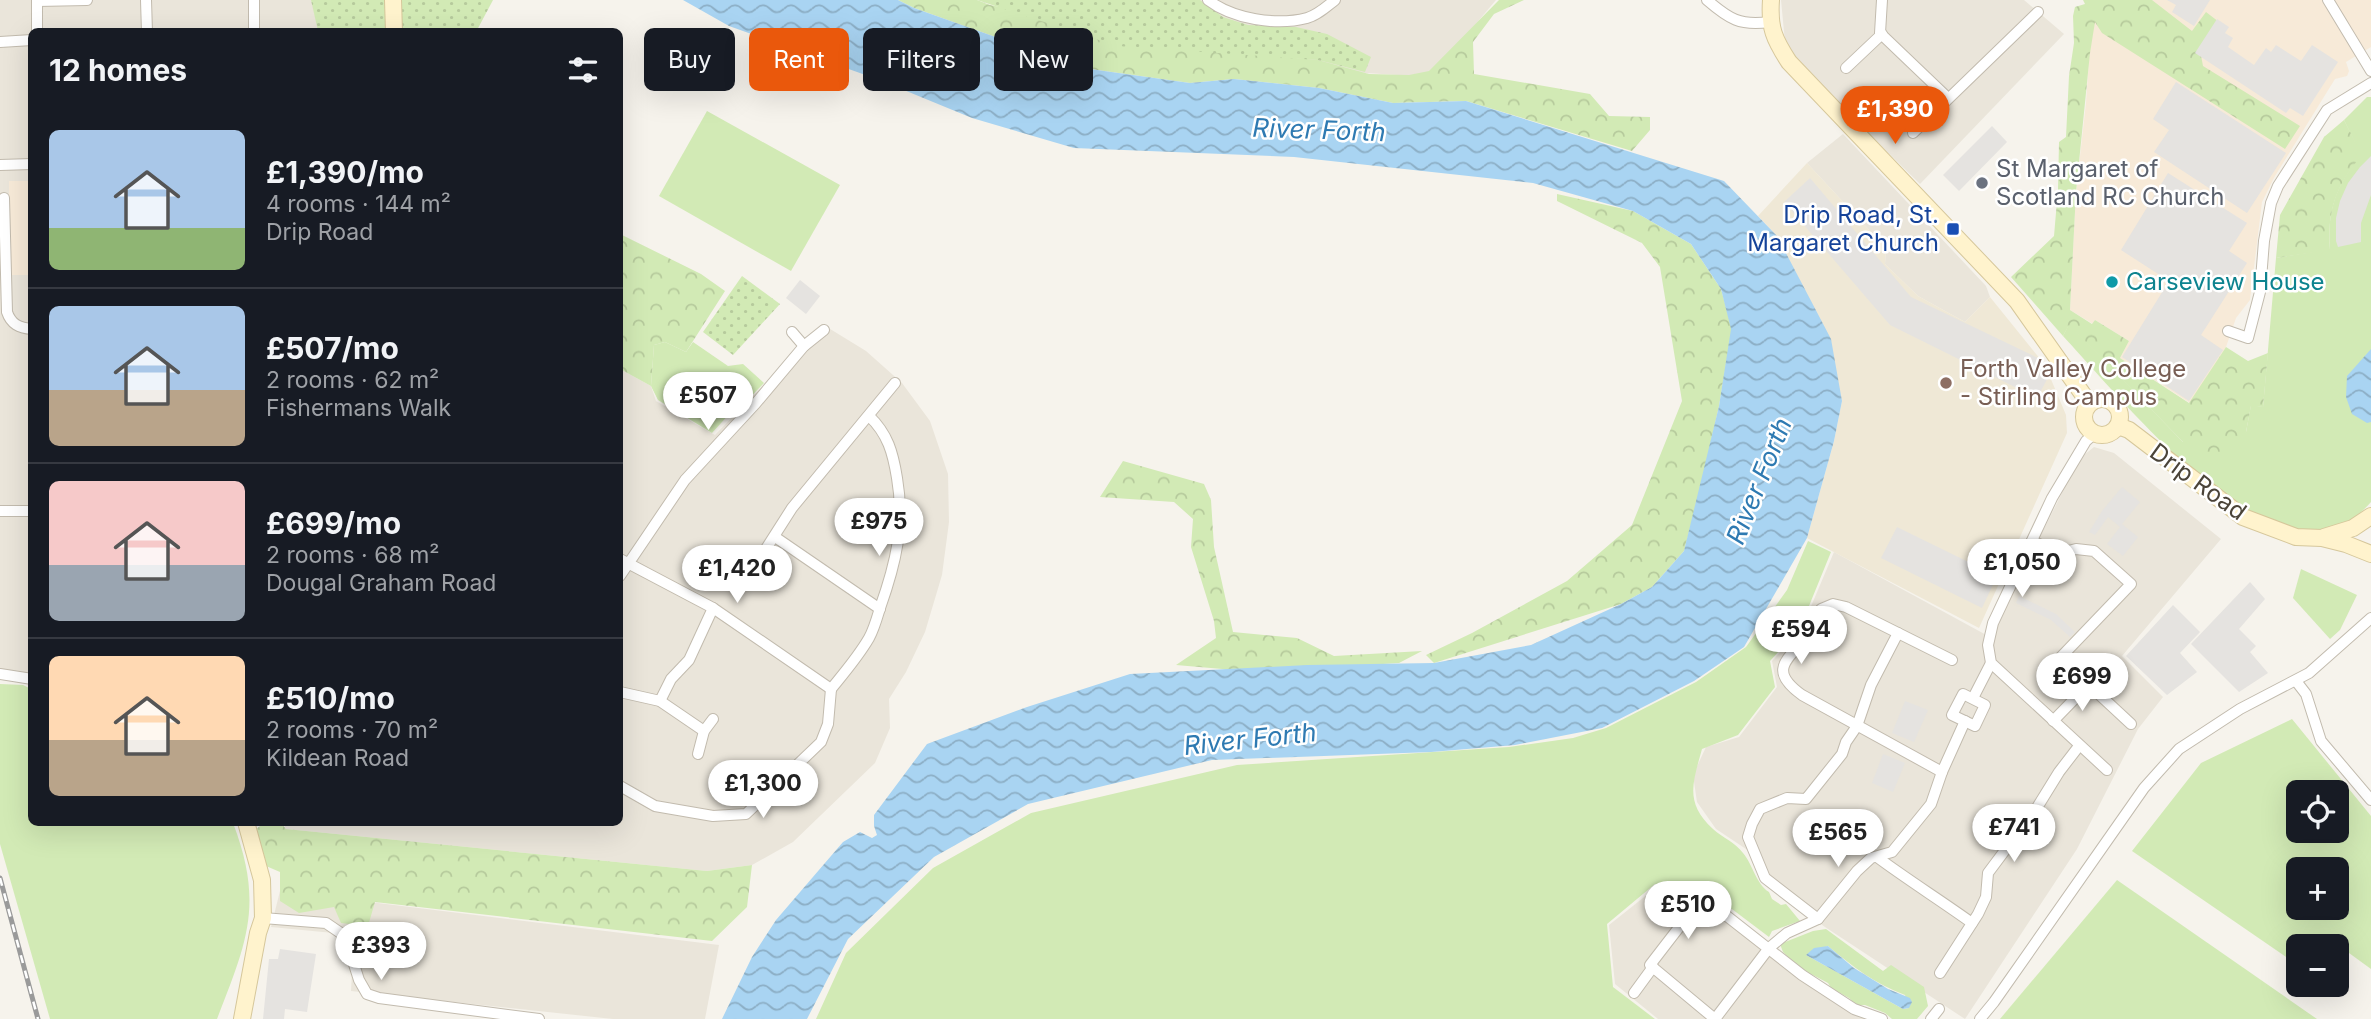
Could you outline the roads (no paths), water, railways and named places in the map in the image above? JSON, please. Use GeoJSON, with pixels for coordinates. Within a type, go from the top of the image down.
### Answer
{"type":"FeatureCollection","features":[{"type":"Feature","properties":{"kind":"street"},"geometry":{"type":"LineString","coordinates":[[37,28],[37,1],[87,0]]}},
{"type":"Feature","properties":{"kind":"street"},"geometry":{"type":"LineString","coordinates":[[146,0],[147,28]]}},
{"type":"Feature","properties":{"kind":"street"},"geometry":{"type":"LineString","coordinates":[[254,0],[254,28]]}},
{"type":"Feature","properties":{"kind":"street"},"geometry":{"type":"LineString","coordinates":[[393,0],[394,28]]}},
{"type":"Feature","properties":{"kind":"street"},"geometry":{"type":"LineString","coordinates":[[1208,0],[1220,9],[1240,17],[1274,20],[1306,18],[1319,13],[1335,0]]}},
{"type":"Feature","properties":{"kind":"street"},"geometry":{"type":"LineString","coordinates":[[1707,0],[1726,16],[1744,23],[1769,22]]}},
{"type":"Feature","properties":{"kind":"street"},"geometry":{"type":"LineString","coordinates":[[1771,0],[1769,22],[1776,42],[1789,62],[2017,301],[2089,403]]}},
{"type":"Feature","properties":{"kind":"street"},"geometry":{"type":"LineString","coordinates":[[1881,0],[1880,33],[1948,98]]}},
{"type":"Feature","properties":{"kind":"street"},"geometry":{"type":"LineString","coordinates":[[2328,0],[2371,71]]}},
{"type":"Feature","properties":{"kind":"street"},"geometry":{"type":"LineString","coordinates":[[1913,133],[2038,12]]}},
{"type":"Feature","properties":{"kind":"street"},"geometry":{"type":"LineString","coordinates":[[1846,68],[1882,34]]}},
{"type":"Feature","properties":{"kind":"street"},"geometry":{"type":"LineString","coordinates":[[0,42],[28,40]]}},
{"type":"Feature","properties":{"kind":"street"},"geometry":{"type":"LineString","coordinates":[[2228,331],[2248,338],[2260,292],[2264,241],[2271,203],[2278,186],[2327,110],[2371,83]]}},
{"type":"Feature","properties":{"kind":"street"},"geometry":{"type":"LineString","coordinates":[[0,164],[28,164]]}},
{"type":"Feature","properties":{"kind":"street"},"geometry":{"type":"LineString","coordinates":[[3,205],[7,312],[13,323],[28,329]]}},
{"type":"Feature","properties":{"kind":"street"},"geometry":{"type":"LineString","coordinates":[[824,330],[804,345],[756,403],[685,480],[624,562],[713,608],[831,689]]}},
{"type":"Feature","properties":{"kind":"street"},"geometry":{"type":"LineString","coordinates":[[792,332],[804,345]]}},
{"type":"Feature","properties":{"kind":"street"},"geometry":{"type":"LineString","coordinates":[[755,566],[792,508],[895,383]]}},
{"type":"Feature","properties":{"kind":"street"},"geometry":{"type":"LineString","coordinates":[[1973,698],[1991,663],[1988,645],[1993,623],[2052,498],[2086,441],[2094,434],[2110,433],[2118,426],[2120,414],[2110,400],[2099,398],[2089,403],[2083,414],[2085,426],[2094,434]]}},
{"type":"Feature","properties":{"kind":"street"},"geometry":{"type":"LineString","coordinates":[[623,788],[655,806],[713,816],[746,814],[821,742],[828,724],[831,689],[871,636],[895,558],[902,506],[893,451],[878,424],[869,416]]}},
{"type":"Feature","properties":{"kind":"street","name":"Drip Road"},"geometry":{"type":"LineString","coordinates":[[2118,426],[2129,430],[2243,517],[2296,537],[2322,538],[2371,554]]}},
{"type":"Feature","properties":{"kind":"street"},"geometry":{"type":"LineString","coordinates":[[0,511],[28,511]]}},
{"type":"Feature","properties":{"kind":"street","name":"Drip Road"},"geometry":{"type":"LineString","coordinates":[[2322,538],[2353,528],[2371,516]]}},
{"type":"Feature","properties":{"kind":"street"},"geometry":{"type":"LineString","coordinates":[[775,537],[880,609]]}},
{"type":"Feature","properties":{"kind":"street"},"geometry":{"type":"LineString","coordinates":[[2032,541],[2052,550],[2094,551],[2131,584],[2060,659],[2131,724]]}},
{"type":"Feature","properties":{"kind":"street"},"geometry":{"type":"LineString","coordinates":[[1942,772],[1789,685],[1783,677],[1783,664],[1811,632],[1821,609],[1833,604],[1846,607],[1952,660]]}},
{"type":"Feature","properties":{"kind":"street"},"geometry":{"type":"LineString","coordinates":[[660,701],[671,679],[689,660],[713,608]]}},
{"type":"Feature","properties":{"kind":"street"},"geometry":{"type":"LineString","coordinates":[[1980,1019],[2144,788],[2179,749],[2239,709],[2309,673],[2371,618]]}},
{"type":"Feature","properties":{"kind":"street"},"geometry":{"type":"LineString","coordinates":[[1818,919],[1765,878],[1748,837],[1760,809],[1787,798],[1806,800],[1842,754],[1846,742],[1857,726],[1871,685],[1898,633]]}},
{"type":"Feature","properties":{"kind":"street"},"geometry":{"type":"LineString","coordinates":[[1991,663],[2107,770]]}},
{"type":"Feature","properties":{"kind":"street"},"geometry":{"type":"LineString","coordinates":[[0,674],[28,678]]}},
{"type":"Feature","properties":{"kind":"street"},"geometry":{"type":"LineString","coordinates":[[2296,681],[2306,694],[2321,741],[2371,800]]}},
{"type":"Feature","properties":{"kind":"street"},"geometry":{"type":"LineString","coordinates":[[2053,721],[2089,684]]}},
{"type":"Feature","properties":{"kind":"street"},"geometry":{"type":"LineString","coordinates":[[623,693],[660,701],[704,731]]}},
{"type":"Feature","properties":{"kind":"street"},"geometry":{"type":"LineString","coordinates":[[1963,694],[1985,705],[1975,726],[1965,721],[1952,715],[1963,694]]}},
{"type":"Feature","properties":{"kind":"street"},"geometry":{"type":"LineString","coordinates":[[698,754],[704,731],[713,719]]}},
{"type":"Feature","properties":{"kind":"street"},"geometry":{"type":"LineString","coordinates":[[1882,1019],[1852,1014],[1769,948],[1714,906],[1703,903],[1697,904],[1650,965],[1715,1019],[1769,948],[1787,933],[1818,919],[1871,858],[1892,852],[1931,804],[1965,721]]}},
{"type":"Feature","properties":{"kind":"street"},"geometry":{"type":"LineString","coordinates":[[1940,973],[1986,897],[1988,873],[2080,746]]}},
{"type":"Feature","properties":{"kind":"street"},"geometry":{"type":"LineString","coordinates":[[242,1019],[263,919],[262,880],[247,826]]}},
{"type":"Feature","properties":{"kind":"street"},"geometry":{"type":"LineString","coordinates":[[1877,857],[1913,885],[1926,890],[1972,923]]}},
{"type":"Feature","properties":{"kind":"street"},"geometry":{"type":"LineString","coordinates":[[263,919],[326,923],[345,936],[359,979],[367,994],[379,998],[540,1019]]}},
{"type":"Feature","properties":{"kind":"street"},"geometry":{"type":"LineString","coordinates":[[1634,993],[1653,967]]}},
{"type":"Feature","properties":{"kind":"street"},"geometry":{"type":"LineString","coordinates":[[1931,1019],[1939,1009]]}},
{"type":"Feature","properties":{"kind":"water"},"geometry":{"type":"Polygon","coordinates":[[[683,0],[898,0],[970,28],[863,28],[863,74],[849,69],[849,28],[749,28],[749,33],[729,26],[683,0]]]}},
{"type":"Feature","properties":{"kind":"water","name":"River Forth"},"geometry":{"type":"Polygon","coordinates":[[[980,31],[994,36],[994,91],[1093,91],[1093,69],[1190,83],[1234,79],[1319,88],[1393,103],[1466,101],[1724,181],[1777,236],[1831,339],[1842,401],[1834,441],[1807,538],[1744,647],[1694,681],[1602,728],[1515,745],[1431,752],[1212,760],[1028,804],[934,857],[848,939],[807,1019],[722,1019],[752,957],[776,920],[843,842],[860,832],[872,838],[877,835],[874,815],[927,744],[1027,707],[1130,674],[1307,665],[1434,663],[1531,645],[1652,587],[1684,551],[1719,406],[1731,329],[1721,289],[1691,244],[1633,211],[1533,183],[1294,157],[1074,148],[972,118],[906,91],[980,91],[980,31]]]}},
{"type":"Feature","properties":{"kind":"water"},"geometry":{"type":"Polygon","coordinates":[[[2371,349],[2371,422],[2367,423],[2352,414],[2346,397],[2347,376],[2371,349]]]}},
{"type":"Feature","properties":{"kind":"water"},"geometry":{"type":"Polygon","coordinates":[[[1828,946],[1854,968],[1888,989],[1910,998],[1912,1002],[1909,1008],[1903,1009],[1806,955],[1814,948],[1828,946]]]}},
{"type":"Feature","properties":{"kind":"railway"},"geometry":{"type":"LineString","coordinates":[[0,878],[38,1019]]}},
{"type":"Feature","properties":{"kind":"place","name":"St Margaret of Scotland RC Church"},"geometry":{"type":"Point","coordinates":[1982,183]}},
{"type":"Feature","properties":{"kind":"place","name":"Drip Road, St. Margaret Church"},"geometry":{"type":"Point","coordinates":[1953,229]}},
{"type":"Feature","properties":{"kind":"place","name":"Carseview House"},"geometry":{"type":"Point","coordinates":[2112,282]}},
{"type":"Feature","properties":{"kind":"place","name":"Forth Valley College - Stirling Campus"},"geometry":{"type":"Point","coordinates":[1946,383]}}]}
